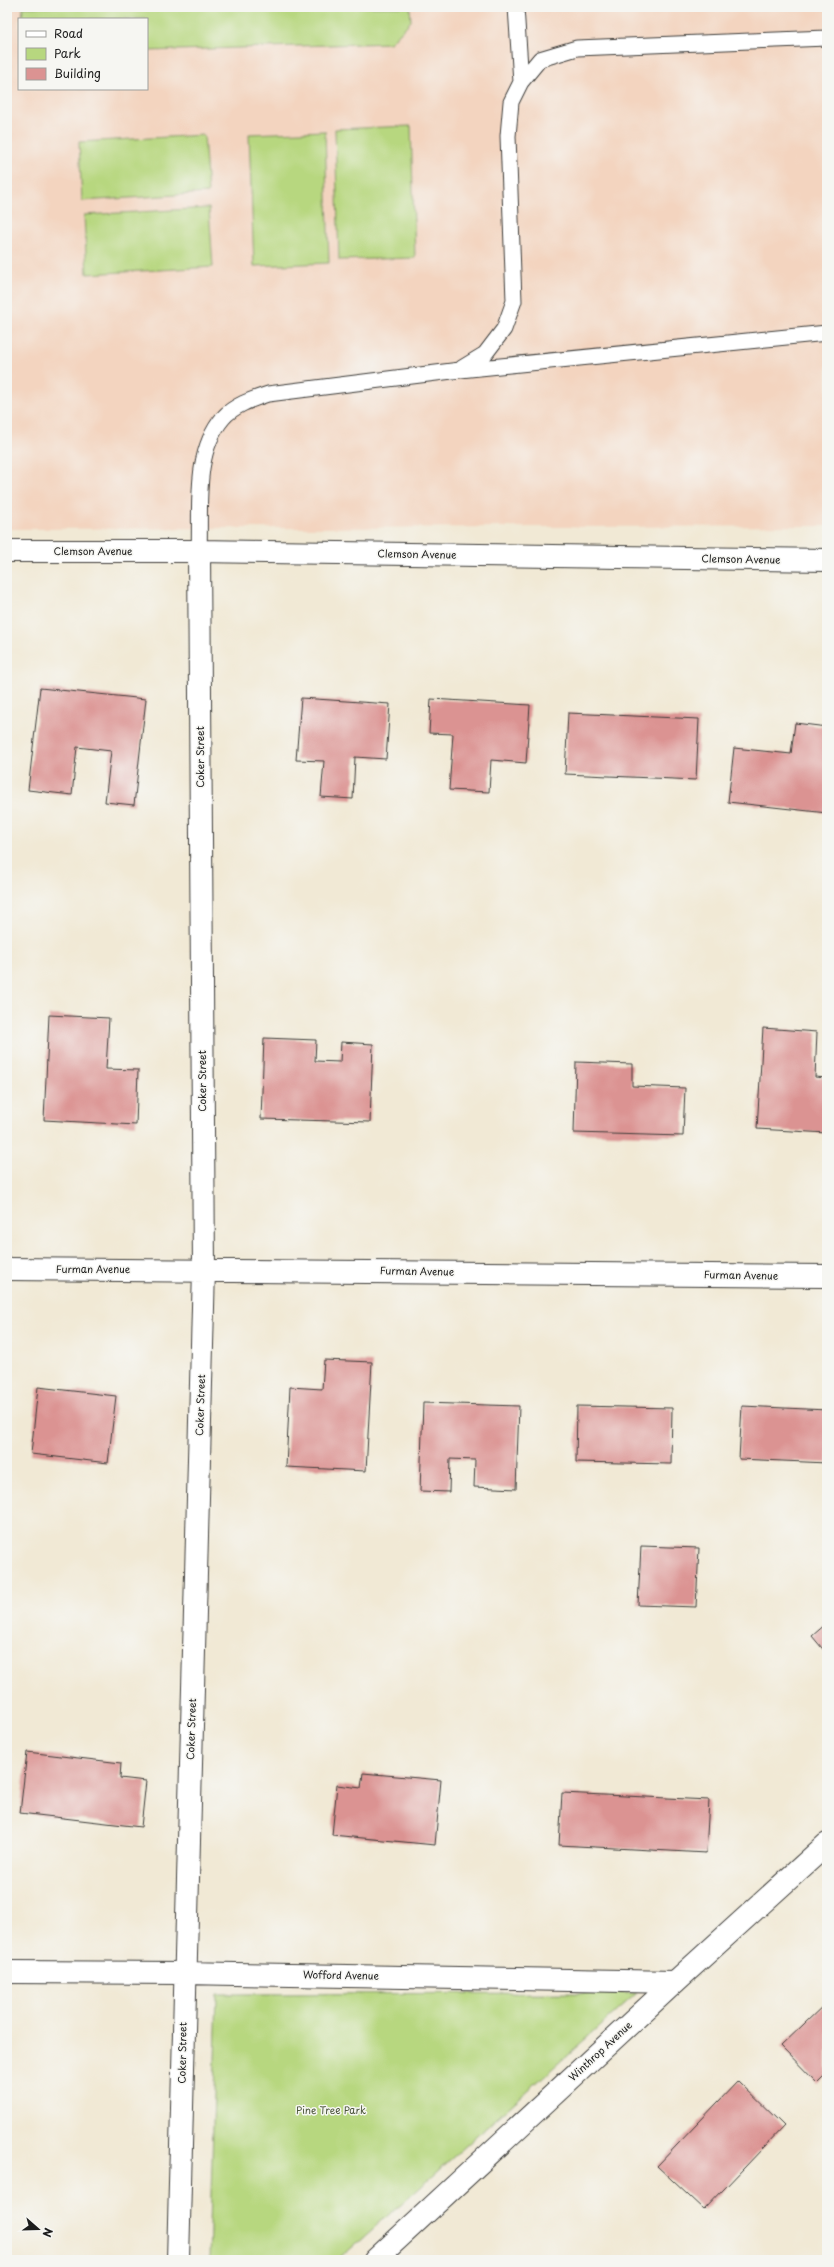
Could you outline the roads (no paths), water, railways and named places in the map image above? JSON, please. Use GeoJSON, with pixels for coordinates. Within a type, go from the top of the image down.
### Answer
{"type":"FeatureCollection","features":[{"type":"Feature","properties":{"kind":"street","name":"Clemson Avenue"},"geometry":{"type":"LineString","coordinates":[[7,551],[199,551],[827,560]]}},
{"type":"Feature","properties":{"kind":"street","name":"Coker Street"},"geometry":{"type":"LineString","coordinates":[[178,2260],[184,1972],[204,1269],[199,551]]}},
{"type":"Feature","properties":{"kind":"street","name":"Furman Avenue"},"geometry":{"type":"LineString","coordinates":[[7,1269],[204,1269],[827,1276]]}},
{"type":"Feature","properties":{"kind":"street","name":"Winthrop Avenue"},"geometry":{"type":"LineString","coordinates":[[375,2260],[675,1982],[827,1844]]}},
{"type":"Feature","properties":{"kind":"street","name":"Wofford Avenue"},"geometry":{"type":"LineString","coordinates":[[7,1972],[184,1972],[675,1982]]}},
{"type":"Feature","properties":{"kind":"lane"},"geometry":{"type":"LineString","coordinates":[[516,7],[520,82]]}},
{"type":"Feature","properties":{"kind":"lane"},"geometry":{"type":"LineString","coordinates":[[460,370],[485,354],[504,329],[514,301],[508,136],[511,102],[520,82],[540,59],[577,48],[827,38]]}},
{"type":"Feature","properties":{"kind":"lane"},"geometry":{"type":"LineString","coordinates":[[199,551],[202,465],[210,441],[224,418],[246,401],[268,394],[460,370],[827,334]]}},
{"type":"Feature","properties":{"kind":"park label","name":"Pine Tree Park"},"geometry":{"type":"Point","coordinates":[331,2110]}}]}
